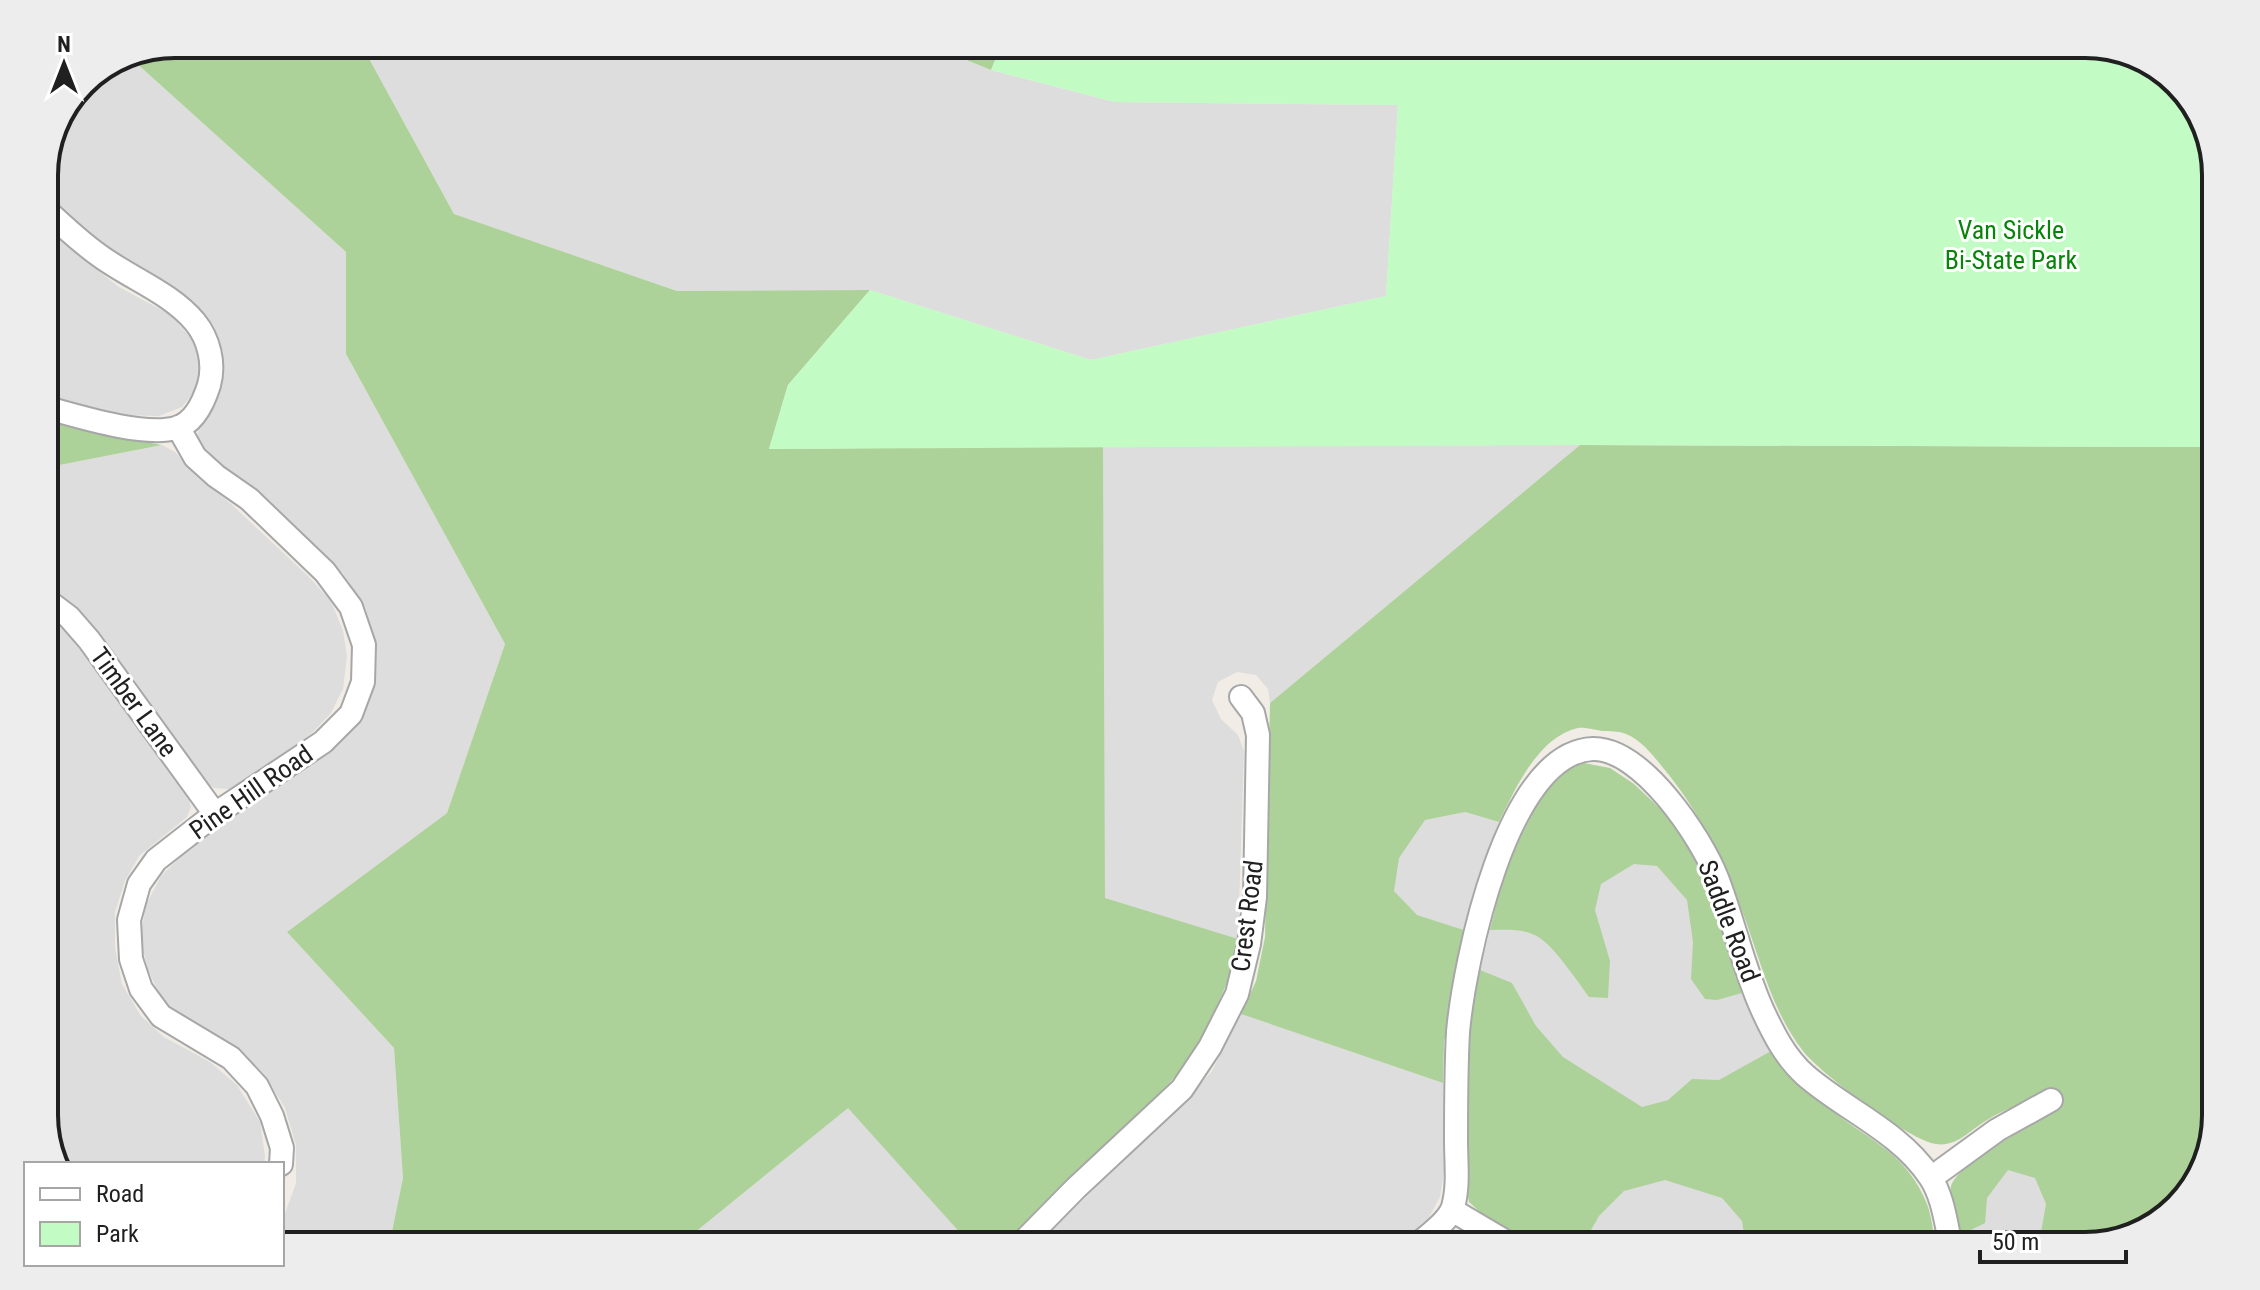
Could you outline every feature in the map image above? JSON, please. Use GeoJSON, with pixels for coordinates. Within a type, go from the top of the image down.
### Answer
{"type":"FeatureCollection","features":[{"type":"Feature","properties":{"kind":"street"},"geometry":{"type":"LineString","coordinates":[[58,220],[98,256],[174,303],[196,323],[210,350],[212,375],[205,397],[193,416],[178,427],[126,427],[58,410]]}},
{"type":"Feature","properties":{"kind":"street","name":"Pine Hill Road"},"geometry":{"type":"LineString","coordinates":[[178,427],[195,457],[249,499],[325,572],[351,607],[364,645],[363,682],[351,714],[323,742],[215,814],[156,860],[139,884],[129,920],[131,959],[141,989],[161,1016],[231,1058],[257,1086],[272,1116],[282,1148],[281,1162]]}},
{"type":"Feature","properties":{"kind":"street","name":"Timber Lane"},"geometry":{"type":"LineString","coordinates":[[58,609],[89,640],[215,814]]}},
{"type":"Feature","properties":{"kind":"street","name":"Crest Road"},"geometry":{"type":"LineString","coordinates":[[1033,1232],[1182,1089],[1210,1047],[1237,994],[1249,944],[1255,897],[1258,735],[1253,713],[1241,697]]}},
{"type":"Feature","properties":{"kind":"street","name":"Saddle Road"},"geometry":{"type":"LineString","coordinates":[[1452,1210],[1457,1183],[1458,1030],[1485,898],[1506,837],[1522,803],[1542,775],[1566,756],[1593,749],[1621,756],[1643,773],[1674,805],[1716,876],[1745,966],[1779,1045],[1802,1073],[1879,1126],[1908,1152],[1931,1178],[1948,1232]]}},
{"type":"Feature","properties":{"kind":"street"},"geometry":{"type":"LineString","coordinates":[[1931,1178],[1997,1130],[2051,1100]]}},
{"type":"Feature","properties":{"kind":"street"},"geometry":{"type":"LineString","coordinates":[[1432,1232],[1452,1210],[1489,1232]]}},
{"type":"Feature","properties":{"kind":"shaded area"},"geometry":{"type":"Polygon","coordinates":[[[369,58],[961,58],[991,70],[1115,102],[1398,105],[1386,296],[1091,360],[870,290],[677,291],[454,214],[369,58]]]}},
{"type":"Feature","properties":{"kind":"shaded area"},"geometry":{"type":"Polygon","coordinates":[[[138,64],[346,252],[346,354],[505,644],[447,813],[287,932],[394,1048],[403,1178],[392,1232],[284,1232],[284,1216],[296,1183],[296,1145],[285,1108],[264,1074],[236,1046],[189,1022],[163,1001],[148,970],[140,938],[146,905],[161,876],[186,851],[333,750],[359,722],[372,689],[376,654],[366,609],[343,573],[254,487],[208,455],[197,439],[200,423],[214,401],[222,378],[223,351],[213,324],[186,298],[89,236],[58,208],[60,152],[78,110],[83,104],[104,104],[104,83],[138,64]]]}},
{"type":"Feature","properties":{"kind":"shaded area"},"geometry":{"type":"Polygon","coordinates":[[[58,237],[119,287],[169,314],[193,340],[201,368],[198,387],[182,407],[159,416],[117,415],[58,400],[58,237]]]}},
{"type":"Feature","properties":{"kind":"shaded area"},"geometry":{"type":"Polygon","coordinates":[[[162,445],[175,452],[201,480],[308,576],[331,601],[343,631],[347,656],[343,689],[331,713],[312,733],[229,789],[214,788],[202,781],[58,605],[58,465],[162,445]]]}},
{"type":"Feature","properties":{"kind":"shaded area"},"geometry":{"type":"Polygon","coordinates":[[[1580,445],[1270,703],[1268,689],[1256,675],[1237,672],[1218,682],[1212,700],[1221,719],[1238,735],[1244,751],[1238,939],[1229,978],[1210,1022],[1014,1232],[695,1232],[1104,898],[1103,446],[1580,445]]]}},
{"type":"Feature","properties":{"kind":"shaded area"},"geometry":{"type":"Polygon","coordinates":[[[58,620],[70,630],[187,794],[191,807],[187,817],[139,856],[125,881],[115,912],[115,948],[122,984],[141,1016],[164,1037],[210,1062],[237,1085],[260,1122],[264,1162],[69,1162],[64,1152],[58,1122],[58,620]]]}},
{"type":"Feature","properties":{"kind":"shaded area"},"geometry":{"type":"Polygon","coordinates":[[[1610,768],[1634,784],[1693,857],[1712,900],[1745,1000],[1771,1051],[1719,1155],[1781,1232],[1590,1232],[1648,1123],[1474,996],[1502,881],[1547,786],[1610,768]]]}},
{"type":"Feature","properties":{"kind":"shaded area"},"geometry":{"type":"Polygon","coordinates":[[[1392,790],[1499,822],[1484,861],[1467,931],[1362,898],[1392,790]]]}},
{"type":"Feature","properties":{"kind":"shaded area"},"geometry":{"type":"Polygon","coordinates":[[[1241,1014],[1443,1083],[1444,1171],[1440,1197],[1426,1223],[1415,1232],[1050,1232],[1184,1103],[1212,1071],[1241,1014]]]}},
{"type":"Feature","properties":{"kind":"shaded area"},"geometry":{"type":"Polygon","coordinates":[[[2026,1129],[2071,1232],[1957,1232],[1951,1186],[1960,1173],[2004,1140],[2026,1129]]]}},
{"type":"Feature","properties":{"kind":"green space"},"geometry":{"type":"Polygon","coordinates":[[[175,58],[369,58],[454,214],[677,291],[870,290],[788,385],[769,449],[1103,446],[1105,898],[1238,939],[1229,978],[1210,1022],[1184,1067],[1131,1124],[1016,1232],[959,1232],[848,1108],[695,1232],[392,1232],[403,1178],[394,1048],[287,932],[447,813],[505,644],[346,354],[346,252],[138,64],[175,58]]]}},
{"type":"Feature","properties":{"kind":"green space"},"geometry":{"type":"Polygon","coordinates":[[[961,58],[996,58],[991,70],[961,58]]]}},
{"type":"Feature","properties":{"kind":"green space","name":"Van Sickle Bi-State Park"},"geometry":{"type":"Polygon","coordinates":[[[996,58],[2085,58],[2115,62],[2143,74],[2168,92],[2186,117],[2200,152],[2202,447],[1580,445],[769,449],[788,385],[870,290],[1091,360],[1386,296],[1398,105],[1115,102],[991,70],[996,58]]]}},
{"type":"Feature","properties":{"kind":"green space"},"geometry":{"type":"Polygon","coordinates":[[[58,424],[76,429],[162,445],[58,465],[58,424]]]}},
{"type":"Feature","properties":{"kind":"green space"},"geometry":{"type":"Polygon","coordinates":[[[1580,445],[2202,447],[2202,1115],[2193,1160],[2178,1186],[2156,1208],[2130,1223],[2085,1232],[2041,1232],[2046,1204],[2035,1178],[2008,1170],[1987,1198],[1985,1223],[1967,1232],[1958,1232],[1951,1204],[1951,1186],[1972,1162],[2025,1129],[2016,1106],[1956,1141],[1936,1144],[1887,1119],[1813,1061],[1782,1018],[1734,890],[1701,822],[1681,790],[1650,752],[1633,737],[1620,732],[1578,728],[1564,733],[1551,742],[1530,766],[1499,822],[1465,812],[1425,820],[1399,858],[1394,891],[1417,915],[1467,931],[1444,1042],[1443,1083],[1241,1014],[1256,981],[1265,937],[1270,703],[1580,445]]]}},
{"type":"Feature","properties":{"kind":"green space"},"geometry":{"type":"Polygon","coordinates":[[[1584,763],[1610,768],[1634,784],[1669,817],[1693,857],[1712,900],[1742,993],[1717,1000],[1705,999],[1691,979],[1693,942],[1687,900],[1657,866],[1634,864],[1601,884],[1595,910],[1610,961],[1608,998],[1589,997],[1559,957],[1540,938],[1522,931],[1490,930],[1502,881],[1547,786],[1565,770],[1584,763]]]}},
{"type":"Feature","properties":{"kind":"green space"},"geometry":{"type":"Polygon","coordinates":[[[1480,970],[1512,983],[1536,1026],[1563,1057],[1642,1107],[1668,1100],[1692,1079],[1719,1080],[1771,1051],[1807,1091],[1899,1161],[1919,1187],[1927,1204],[1933,1232],[1744,1232],[1742,1221],[1722,1198],[1665,1180],[1624,1191],[1599,1216],[1590,1232],[1513,1232],[1469,1202],[1466,1186],[1468,1042],[1480,970]]]}}]}
